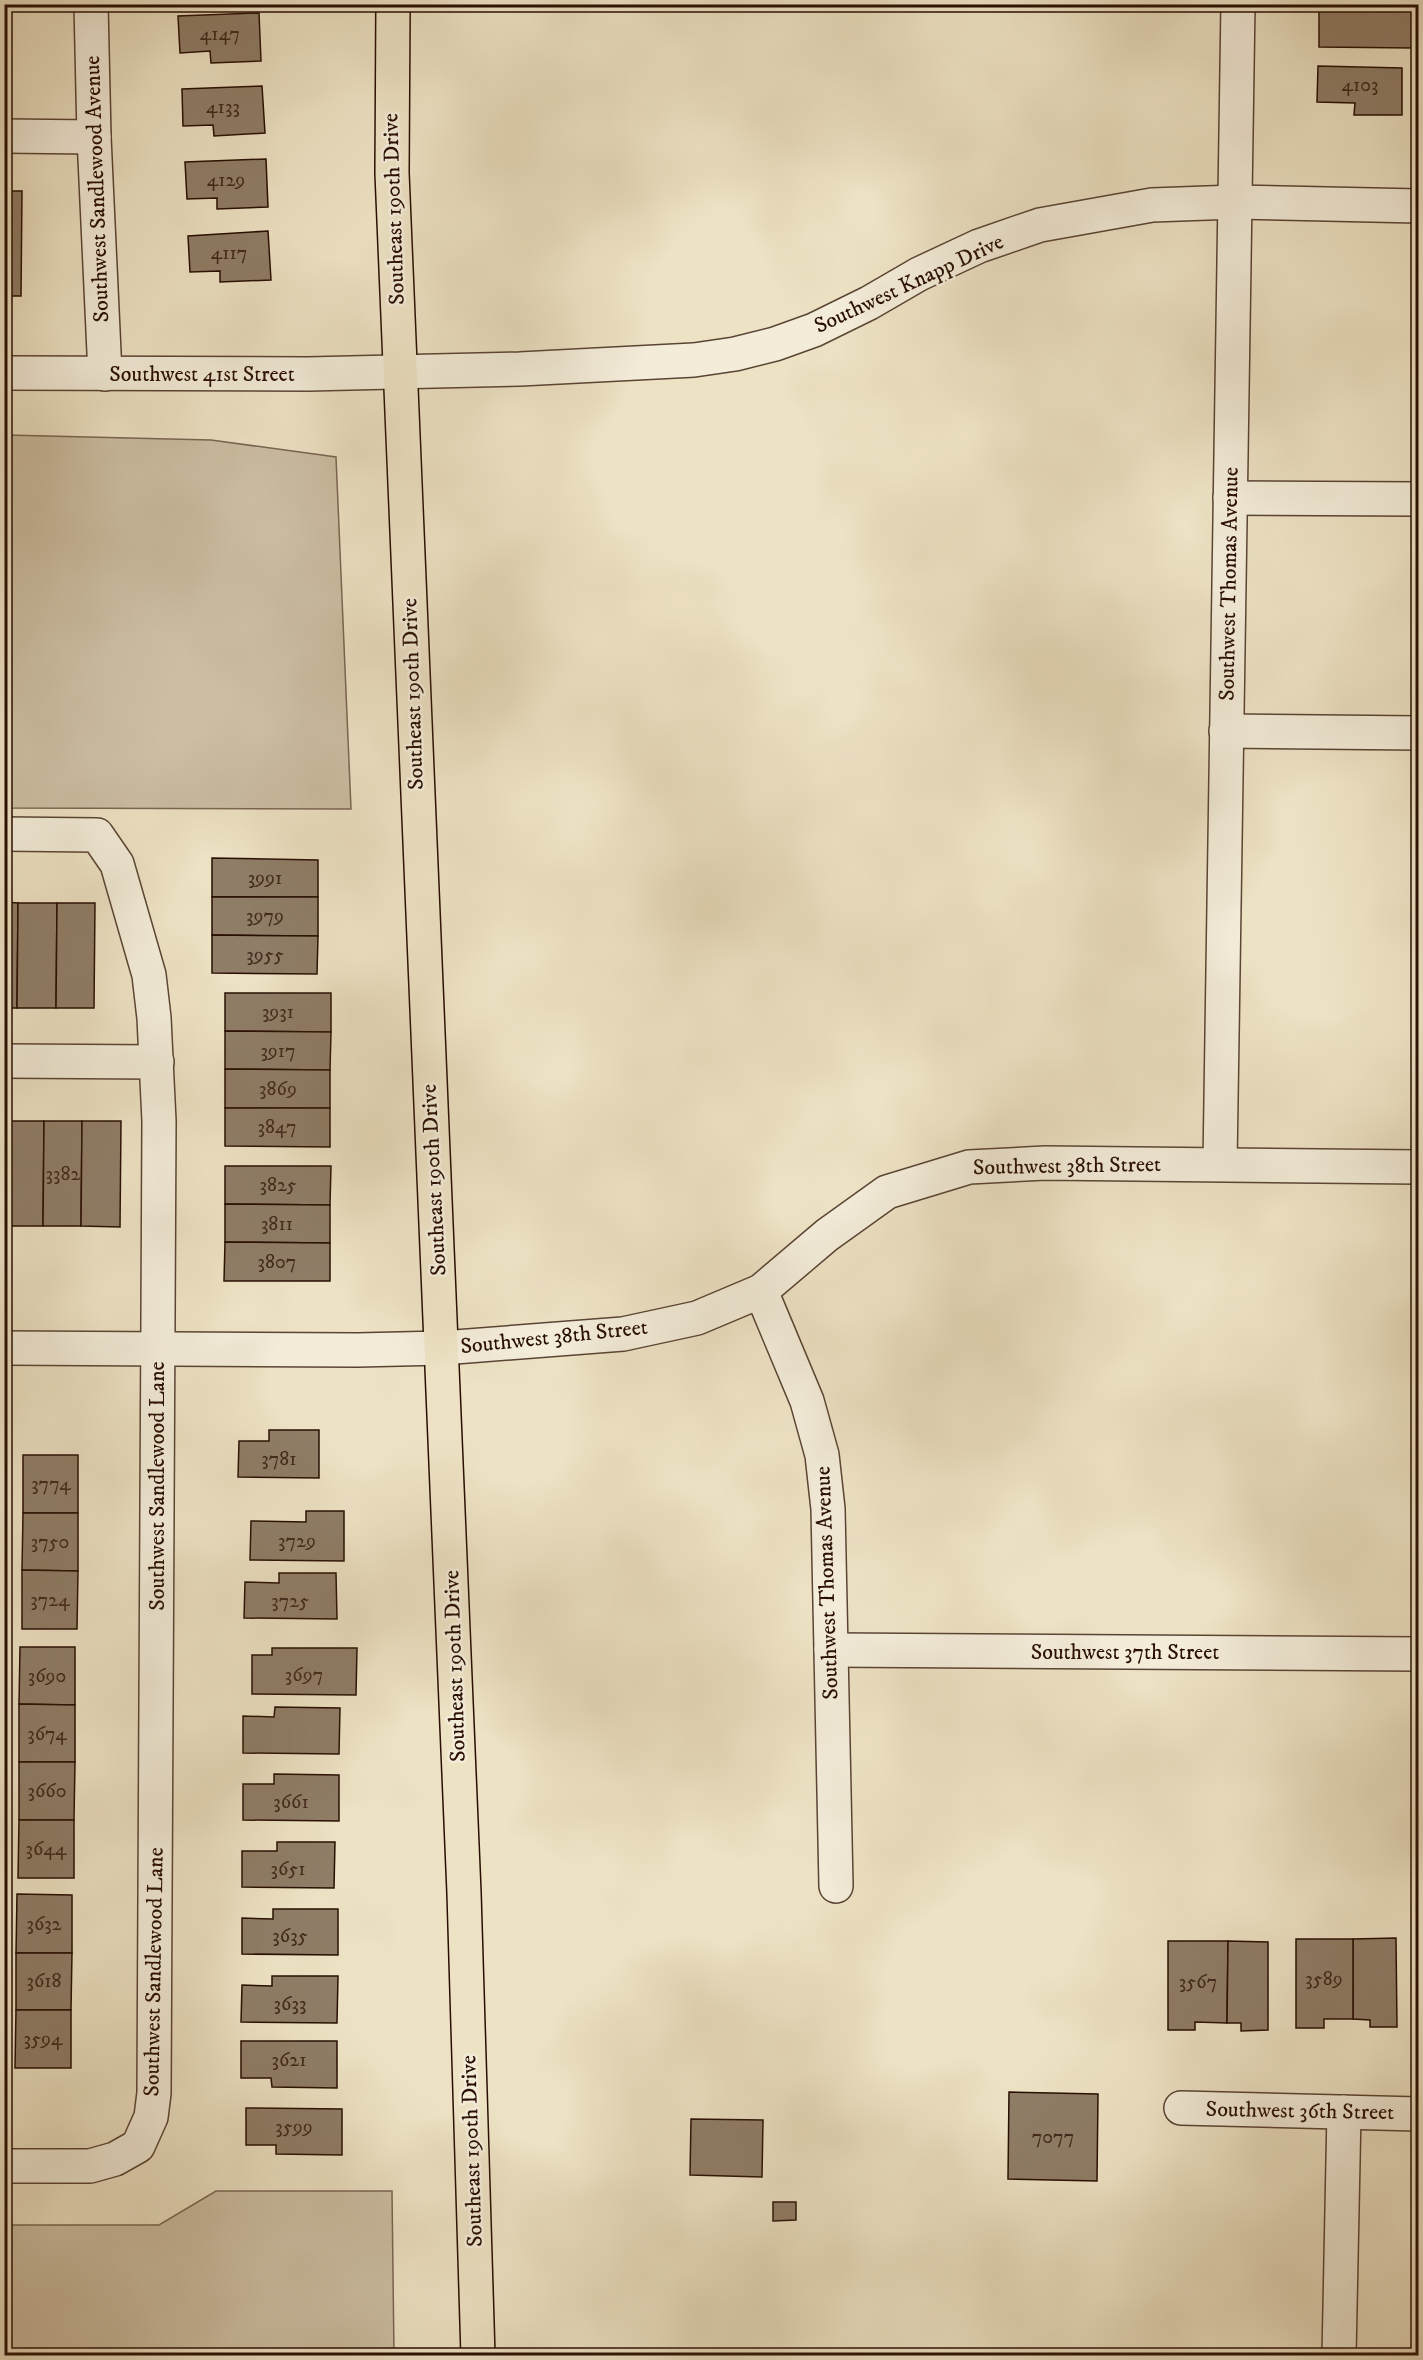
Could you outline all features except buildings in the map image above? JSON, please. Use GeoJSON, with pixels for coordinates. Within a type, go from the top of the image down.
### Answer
{"type":"FeatureCollection","features":[{"type":"Feature","properties":{"kind":"main road","name":"Southeast 190th Drive"},"geometry":{"type":"LineString","coordinates":[[393,4],[392,173],[464,1905],[478,2355]]}},
{"type":"Feature","properties":{"kind":"street","name":"Southwest Sandlewood Avenue"},"geometry":{"type":"LineString","coordinates":[[91,4],[94,137],[105,374]]}},
{"type":"Feature","properties":{"kind":"street","name":"Southwest Thomas Avenue"},"geometry":{"type":"LineString","coordinates":[[1220,1164],[1238,4]]}},
{"type":"Feature","properties":{"kind":"street"},"geometry":{"type":"LineString","coordinates":[[4,136],[94,137]]}},
{"type":"Feature","properties":{"kind":"street","name":"Southwest Knapp Drive"},"geometry":{"type":"LineString","coordinates":[[400,372],[650,363],[735,354],[775,344],[814,330],[869,303],[919,274],[979,246],[1040,225],[1152,205],[1235,202],[1419,206]]}},
{"type":"Feature","properties":{"kind":"street","name":"Southwest 41st Street"},"geometry":{"type":"LineString","coordinates":[[4,373],[400,372]]}},
{"type":"Feature","properties":{"kind":"street"},"geometry":{"type":"LineString","coordinates":[[1230,498],[1419,499]]}},
{"type":"Feature","properties":{"kind":"street"},"geometry":{"type":"LineString","coordinates":[[1226,731],[1419,733]]}},
{"type":"Feature","properties":{"kind":"street","name":"Southwest Sandlewood Lane"},"geometry":{"type":"LineString","coordinates":[[4,834],[97,835],[117,864],[149,975],[157,1062],[159,1121],[154,2093],[151,2117],[138,2146],[115,2159],[90,2166],[4,2166]]}},
{"type":"Feature","properties":{"kind":"street"},"geometry":{"type":"LineString","coordinates":[[4,1061],[157,1062]]}},
{"type":"Feature","properties":{"kind":"street","name":"Southwest 38th Street"},"geometry":{"type":"LineString","coordinates":[[4,1348],[358,1350],[442,1348],[623,1334],[696,1318],[761,1292],[827,1234],[887,1192],[969,1167],[1046,1163],[1419,1167]]}},
{"type":"Feature","properties":{"kind":"street","name":"Southwest Thomas Avenue"},"geometry":{"type":"LineString","coordinates":[[761,1292],[807,1401],[822,1455],[828,1509],[836,1886]]}},
{"type":"Feature","properties":{"kind":"street","name":"Southwest 37th Street"},"geometry":{"type":"LineString","coordinates":[[831,1650],[1419,1654]]}},
{"type":"Feature","properties":{"kind":"street","name":"Southwest 36th Street"},"geometry":{"type":"LineString","coordinates":[[1181,2108],[1419,2114]]}},
{"type":"Feature","properties":{"kind":"street"},"geometry":{"type":"LineString","coordinates":[[1339,2355],[1344,2112]]}},
{"type":"Feature","properties":{"kind":"shaded area"},"geometry":{"type":"Polygon","coordinates":[[[5,435],[211,440],[336,457],[351,809],[5,808],[5,435]]]}},
{"type":"Feature","properties":{"kind":"shaded area"},"geometry":{"type":"Polygon","coordinates":[[[216,2191],[392,2191],[394,2355],[5,2355],[5,2225],[159,2225],[216,2191]]]}}]}
